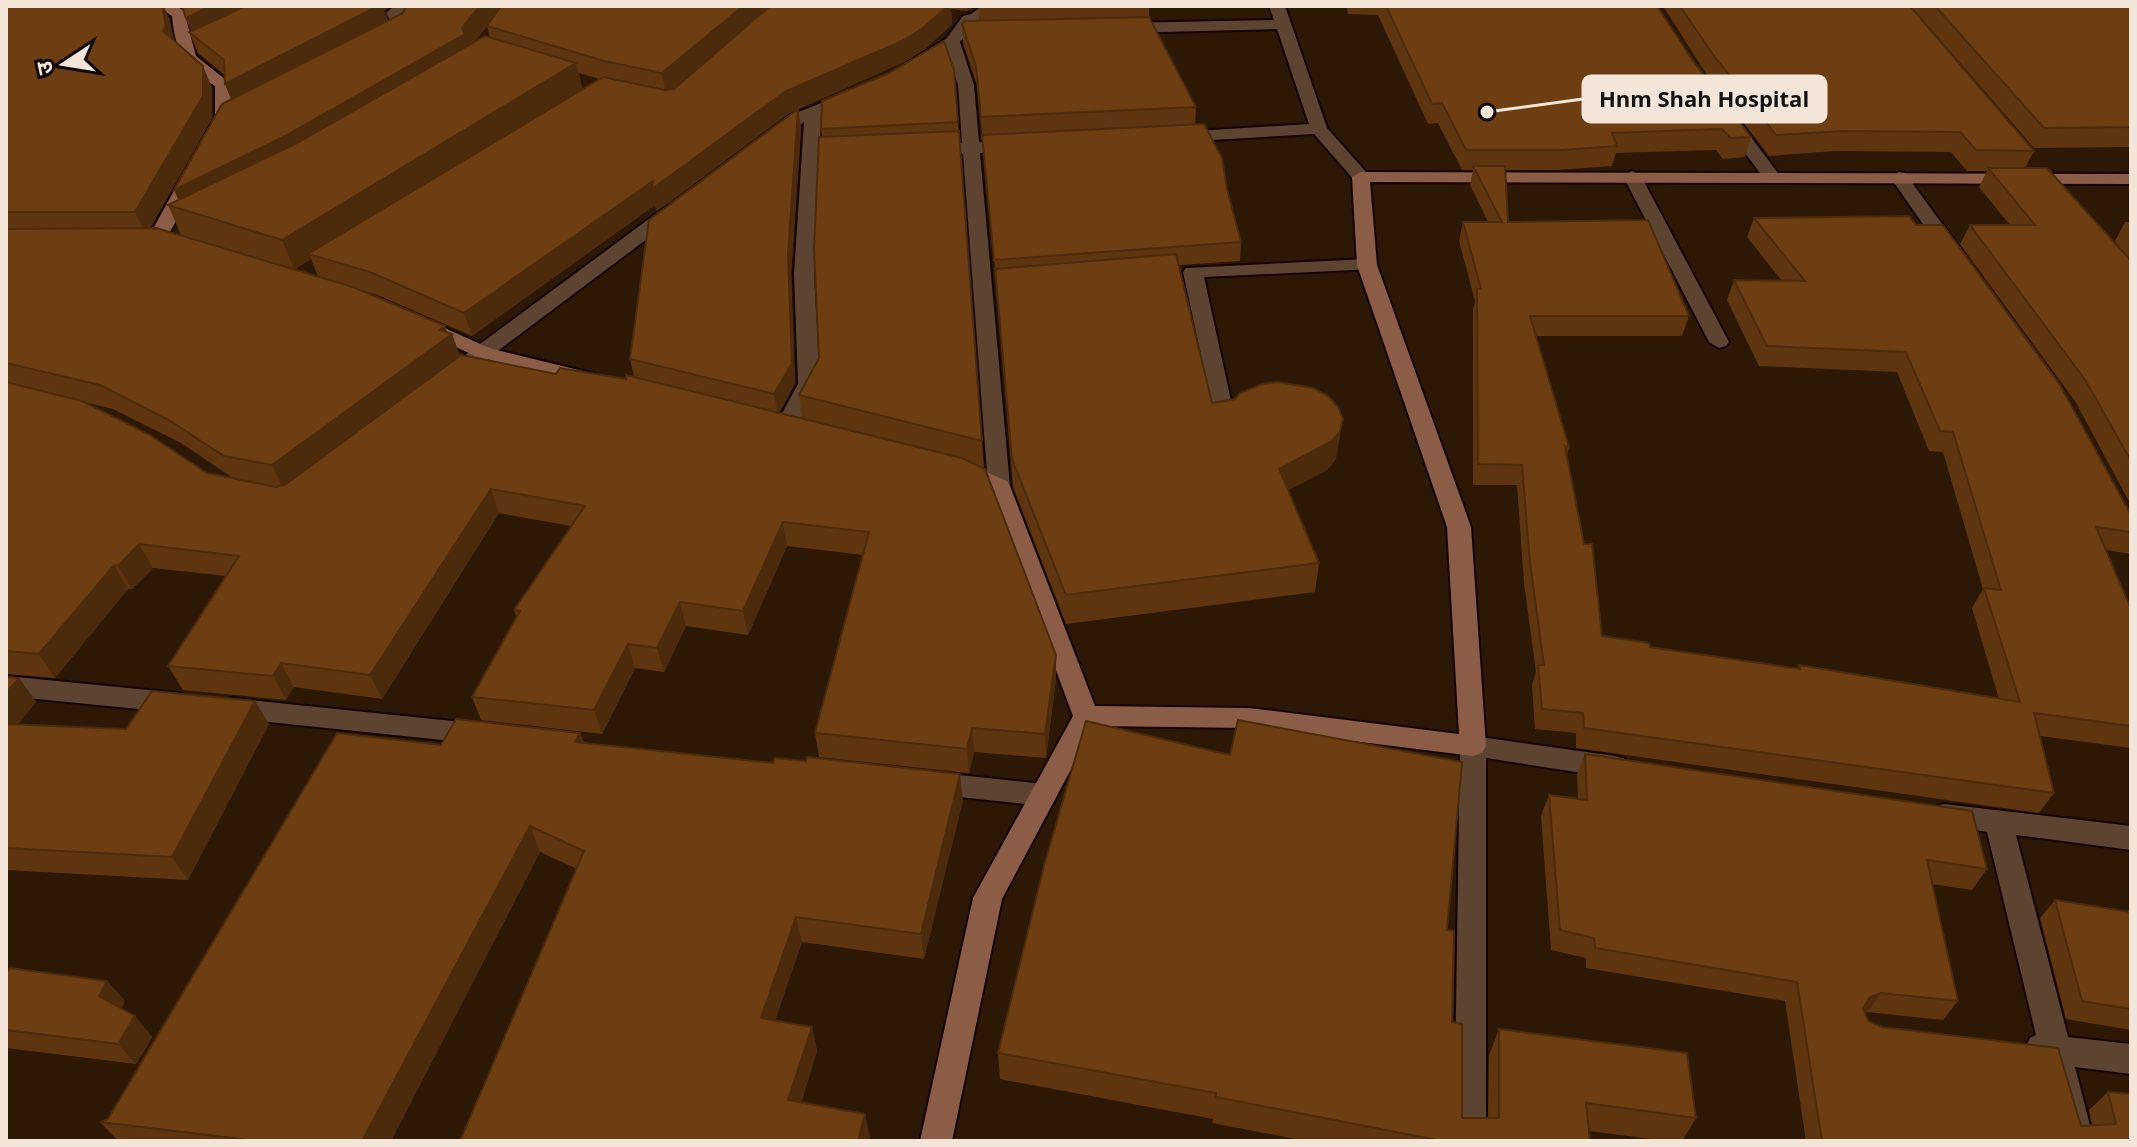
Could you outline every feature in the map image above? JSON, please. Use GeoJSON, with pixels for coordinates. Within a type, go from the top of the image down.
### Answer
{"type":"FeatureCollection","features":[{"type":"Feature","properties":{"kind":"street"},"geometry":{"type":"LineString","coordinates":[[165,6],[179,14],[197,68],[223,84],[230,115],[208,145]]}},
{"type":"Feature","properties":{"kind":"street"},"geometry":{"type":"LineString","coordinates":[[374,42],[402,28],[394,13],[405,6]]}},
{"type":"Feature","properties":{"kind":"street"},"geometry":{"type":"LineString","coordinates":[[905,70],[991,6]]}},
{"type":"Feature","properties":{"kind":"street"},"geometry":{"type":"LineString","coordinates":[[1277,6],[1319,129],[1361,177],[1367,265],[1459,527],[1473,746],[1470,1141]]}},
{"type":"Feature","properties":{"kind":"street"},"geometry":{"type":"LineString","coordinates":[[1112,28],[1283,24]]}},
{"type":"Feature","properties":{"kind":"street"},"geometry":{"type":"LineString","coordinates":[[958,28],[988,31]]}},
{"type":"Feature","properties":{"kind":"street"},"geometry":{"type":"LineString","coordinates":[[936,1141],[988,898],[1086,716],[999,486],[986,358],[991,289],[970,148],[958,28]]}},
{"type":"Feature","properties":{"kind":"street"},"geometry":{"type":"LineString","coordinates":[[759,147],[797,119],[867,89]]}},
{"type":"Feature","properties":{"kind":"street"},"geometry":{"type":"LineString","coordinates":[[1715,101],[1772,177]]}},
{"type":"Feature","properties":{"kind":"street"},"geometry":{"type":"LineString","coordinates":[[760,422],[792,430],[809,384],[804,274],[813,112]]}},
{"type":"Feature","properties":{"kind":"street"},"geometry":{"type":"LineString","coordinates":[[1161,137],[1319,129]]}},
{"type":"Feature","properties":{"kind":"street"},"geometry":{"type":"LineString","coordinates":[[911,150],[1033,145]]}},
{"type":"Feature","properties":{"kind":"street"},"geometry":{"type":"LineString","coordinates":[[809,154],[867,152]]}},
{"type":"Feature","properties":{"kind":"street"},"geometry":{"type":"LineString","coordinates":[[2023,155],[2062,200]]}},
{"type":"Feature","properties":{"kind":"street"},"geometry":{"type":"LineString","coordinates":[[158,241],[194,171]]}},
{"type":"Feature","properties":{"kind":"street"},"geometry":{"type":"LineString","coordinates":[[1632,176],[1719,342]]}},
{"type":"Feature","properties":{"kind":"street"},"geometry":{"type":"LineString","coordinates":[[1361,177],[2131,179]]}},
{"type":"Feature","properties":{"kind":"street"},"geometry":{"type":"LineString","coordinates":[[1899,177],[1962,265]]}},
{"type":"Feature","properties":{"kind":"street"},"geometry":{"type":"LineString","coordinates":[[433,389],[683,203]]}},
{"type":"Feature","properties":{"kind":"street"},"geometry":{"type":"LineString","coordinates":[[158,241],[187,223]]}},
{"type":"Feature","properties":{"kind":"street"},"geometry":{"type":"LineString","coordinates":[[158,241],[201,251]]}},
{"type":"Feature","properties":{"kind":"street"},"geometry":{"type":"LineString","coordinates":[[1224,419],[1185,272],[1367,265]]}},
{"type":"Feature","properties":{"kind":"street"},"geometry":{"type":"LineString","coordinates":[[399,315],[442,330],[482,352],[602,382]]}},
{"type":"Feature","properties":{"kind":"street"},"geometry":{"type":"LineString","coordinates":[[943,466],[972,473],[999,486]]}},
{"type":"Feature","properties":{"kind":"street"},"geometry":{"type":"LineString","coordinates":[[6,686],[513,737]]}},
{"type":"Feature","properties":{"kind":"street"},"geometry":{"type":"LineString","coordinates":[[1086,716],[1249,718],[1643,771]]}},
{"type":"Feature","properties":{"kind":"street"},"geometry":{"type":"LineString","coordinates":[[341,747],[356,720]]}},
{"type":"Feature","properties":{"kind":"street"},"geometry":{"type":"LineString","coordinates":[[903,780],[1043,795]]}},
{"type":"Feature","properties":{"kind":"street"},"geometry":{"type":"LineString","coordinates":[[1921,811],[2131,838]]}},
{"type":"Feature","properties":{"kind":"street"},"geometry":{"type":"LineString","coordinates":[[1999,823],[2078,1141]]}},
{"type":"Feature","properties":{"kind":"street"},"geometry":{"type":"LineString","coordinates":[[2008,1045],[2131,1059]]}},
{"type":"Feature","properties":{"kind":"building"},"geometry":{"type":"Polygon","coordinates":[[[6,6],[162,6],[166,26],[163,31],[203,66],[203,96],[135,212],[6,212],[6,6]]]}},
{"type":"Feature","properties":{"kind":"building"},"geometry":{"type":"Polygon","coordinates":[[[182,6],[211,6],[186,18],[182,6]]]}},
{"type":"Feature","properties":{"kind":"building"},"geometry":{"type":"Polygon","coordinates":[[[246,6],[378,6],[225,84],[224,60],[189,32],[246,6]]]}},
{"type":"Feature","properties":{"kind":"building"},"geometry":{"type":"Polygon","coordinates":[[[406,6],[480,6],[462,28],[465,34],[285,136],[174,190],[222,104],[403,13],[406,6]]]}},
{"type":"Feature","properties":{"kind":"building"},"geometry":{"type":"Polygon","coordinates":[[[501,6],[743,6],[662,73],[604,61],[487,26],[501,6]]]}},
{"type":"Feature","properties":{"kind":"building"},"geometry":{"type":"Polygon","coordinates":[[[770,6],[948,6],[902,41],[786,91],[652,189],[653,181],[464,313],[370,272],[308,254],[603,77],[665,90],[674,89],[770,6]]]}},
{"type":"Feature","properties":{"kind":"building"},"geometry":{"type":"Polygon","coordinates":[[[1386,6],[1657,6],[1693,61],[1751,137],[1730,138],[1722,129],[1612,133],[1617,146],[1562,150],[1466,150],[1442,103],[1432,104],[1386,6]]]}},
{"type":"Feature","properties":{"kind":"building"},"geometry":{"type":"Polygon","coordinates":[[[1680,6],[1910,6],[2034,151],[1976,150],[1960,132],[1842,131],[1776,135],[1680,6]]]}},
{"type":"Feature","properties":{"kind":"building"},"geometry":{"type":"Polygon","coordinates":[[[1935,6],[2131,6],[2131,127],[2044,128],[1935,6]]]}},
{"type":"Feature","properties":{"kind":"building"},"geometry":{"type":"Polygon","coordinates":[[[1149,17],[1196,107],[981,117],[976,66],[962,24],[965,21],[1149,17]]]}},
{"type":"Feature","properties":{"kind":"building"},"geometry":{"type":"Polygon","coordinates":[[[485,36],[576,63],[282,240],[168,205],[297,143],[485,36]]]}},
{"type":"Feature","properties":{"kind":"building"},"geometry":{"type":"Polygon","coordinates":[[[944,41],[954,70],[958,122],[821,129],[822,101],[887,74],[944,41]]]}},
{"type":"Feature","properties":{"kind":"building"},"geometry":{"type":"Polygon","coordinates":[[[798,109],[788,254],[792,363],[774,394],[630,359],[649,220],[798,109]]]}},
{"type":"Feature","properties":{"kind":"building"},"geometry":{"type":"Polygon","coordinates":[[[1204,124],[1222,158],[1241,242],[994,260],[982,135],[1204,124]]]}},
{"type":"Feature","properties":{"kind":"building"},"geometry":{"type":"Polygon","coordinates":[[[959,131],[982,441],[799,395],[819,358],[814,249],[819,137],[959,131]]]}},
{"type":"Feature","properties":{"kind":"building"},"geometry":{"type":"Polygon","coordinates":[[[1473,166],[1505,166],[1508,222],[1648,220],[1689,316],[1530,316],[1569,447],[1565,446],[1584,544],[1592,544],[1602,636],[1649,643],[1650,647],[1800,669],[1799,665],[2020,702],[1984,588],[2001,590],[1953,432],[1940,431],[1906,352],[1767,346],[1734,280],[1805,281],[1754,218],[1909,216],[1916,225],[1943,225],[2060,385],[2131,515],[2131,532],[2096,527],[2131,609],[2131,726],[2034,713],[2054,793],[1584,728],[1583,713],[1542,709],[1538,665],[1544,665],[1530,563],[1522,465],[1478,464],[1477,289],[1481,289],[1463,222],[1502,222],[1473,166]]]}},
{"type":"Feature","properties":{"kind":"building"},"geometry":{"type":"Polygon","coordinates":[[[1988,168],[2047,168],[2131,261],[2131,461],[2086,381],[1970,225],[2035,225],[1988,168]]]}},
{"type":"Feature","properties":{"kind":"building"},"geometry":{"type":"Polygon","coordinates":[[[156,228],[353,287],[445,326],[440,330],[452,334],[272,465],[224,456],[169,420],[100,385],[6,363],[6,229],[156,228]]]}},
{"type":"Feature","properties":{"kind":"building"},"geometry":{"type":"Polygon","coordinates":[[[1176,254],[1212,403],[1235,399],[1240,393],[1262,384],[1278,382],[1313,388],[1328,396],[1338,407],[1343,419],[1340,431],[1332,441],[1279,469],[1319,563],[1066,595],[1012,459],[995,269],[1176,254]]]}},
{"type":"Feature","properties":{"kind":"building"},"geometry":{"type":"Polygon","coordinates":[[[461,355],[556,374],[560,368],[626,379],[626,375],[962,458],[985,469],[1056,655],[1045,734],[972,728],[967,749],[815,733],[869,532],[783,522],[743,611],[680,602],[657,648],[628,644],[594,710],[472,697],[520,611],[514,610],[585,506],[491,489],[370,675],[281,663],[273,676],[168,666],[239,556],[139,544],[118,566],[114,565],[39,654],[6,651],[6,382],[82,401],[150,435],[207,473],[276,487],[286,484],[461,355]]]}},
{"type":"Feature","properties":{"kind":"building"},"geometry":{"type":"Polygon","coordinates":[[[6,677],[19,678],[6,693],[6,677]]]}},
{"type":"Feature","properties":{"kind":"building"},"geometry":{"type":"Polygon","coordinates":[[[152,691],[255,701],[172,857],[6,848],[6,724],[126,729],[152,691]]]}},
{"type":"Feature","properties":{"kind":"building"},"geometry":{"type":"Polygon","coordinates":[[[456,719],[580,733],[575,742],[773,763],[775,758],[806,761],[807,757],[960,774],[921,934],[796,917],[761,1018],[812,1027],[788,1100],[865,1114],[858,1141],[460,1141],[584,851],[530,826],[362,1141],[257,1141],[100,1122],[108,1119],[337,733],[441,745],[456,719]]]}},
{"type":"Feature","properties":{"kind":"building"},"geometry":{"type":"Polygon","coordinates":[[[1238,720],[1462,762],[1447,930],[1454,931],[1452,1022],[1462,1024],[1462,1118],[1499,1118],[1499,1029],[1687,1053],[1696,1118],[1586,1103],[1590,1141],[1442,1141],[1216,1097],[1216,1093],[998,1053],[1044,866],[1086,721],[1230,755],[1238,720]]]}},
{"type":"Feature","properties":{"kind":"building"},"geometry":{"type":"Polygon","coordinates":[[[1585,754],[1972,811],[1987,869],[1927,860],[1958,1001],[1881,993],[1870,997],[1863,1008],[1868,1021],[1882,1027],[2058,1048],[2081,1126],[2116,1124],[2108,1092],[2131,1094],[2131,1141],[1822,1141],[1797,982],[1595,948],[1594,938],[1560,930],[1549,795],[1587,800],[1585,754]]]}},
{"type":"Feature","properties":{"kind":"building"},"geometry":{"type":"Polygon","coordinates":[[[2055,900],[2131,912],[2131,1009],[2082,1001],[2055,900]]]}},
{"type":"Feature","properties":{"kind":"building"},"geometry":{"type":"Polygon","coordinates":[[[10,968],[107,981],[99,996],[135,1016],[118,1044],[6,1030],[6,973],[10,968]]]}},
{"type":"Feature","properties":{"kind":"place","name":"Hnm Shah Hospital"},"geometry":{"type":"Point","coordinates":[1487,112]}}]}
